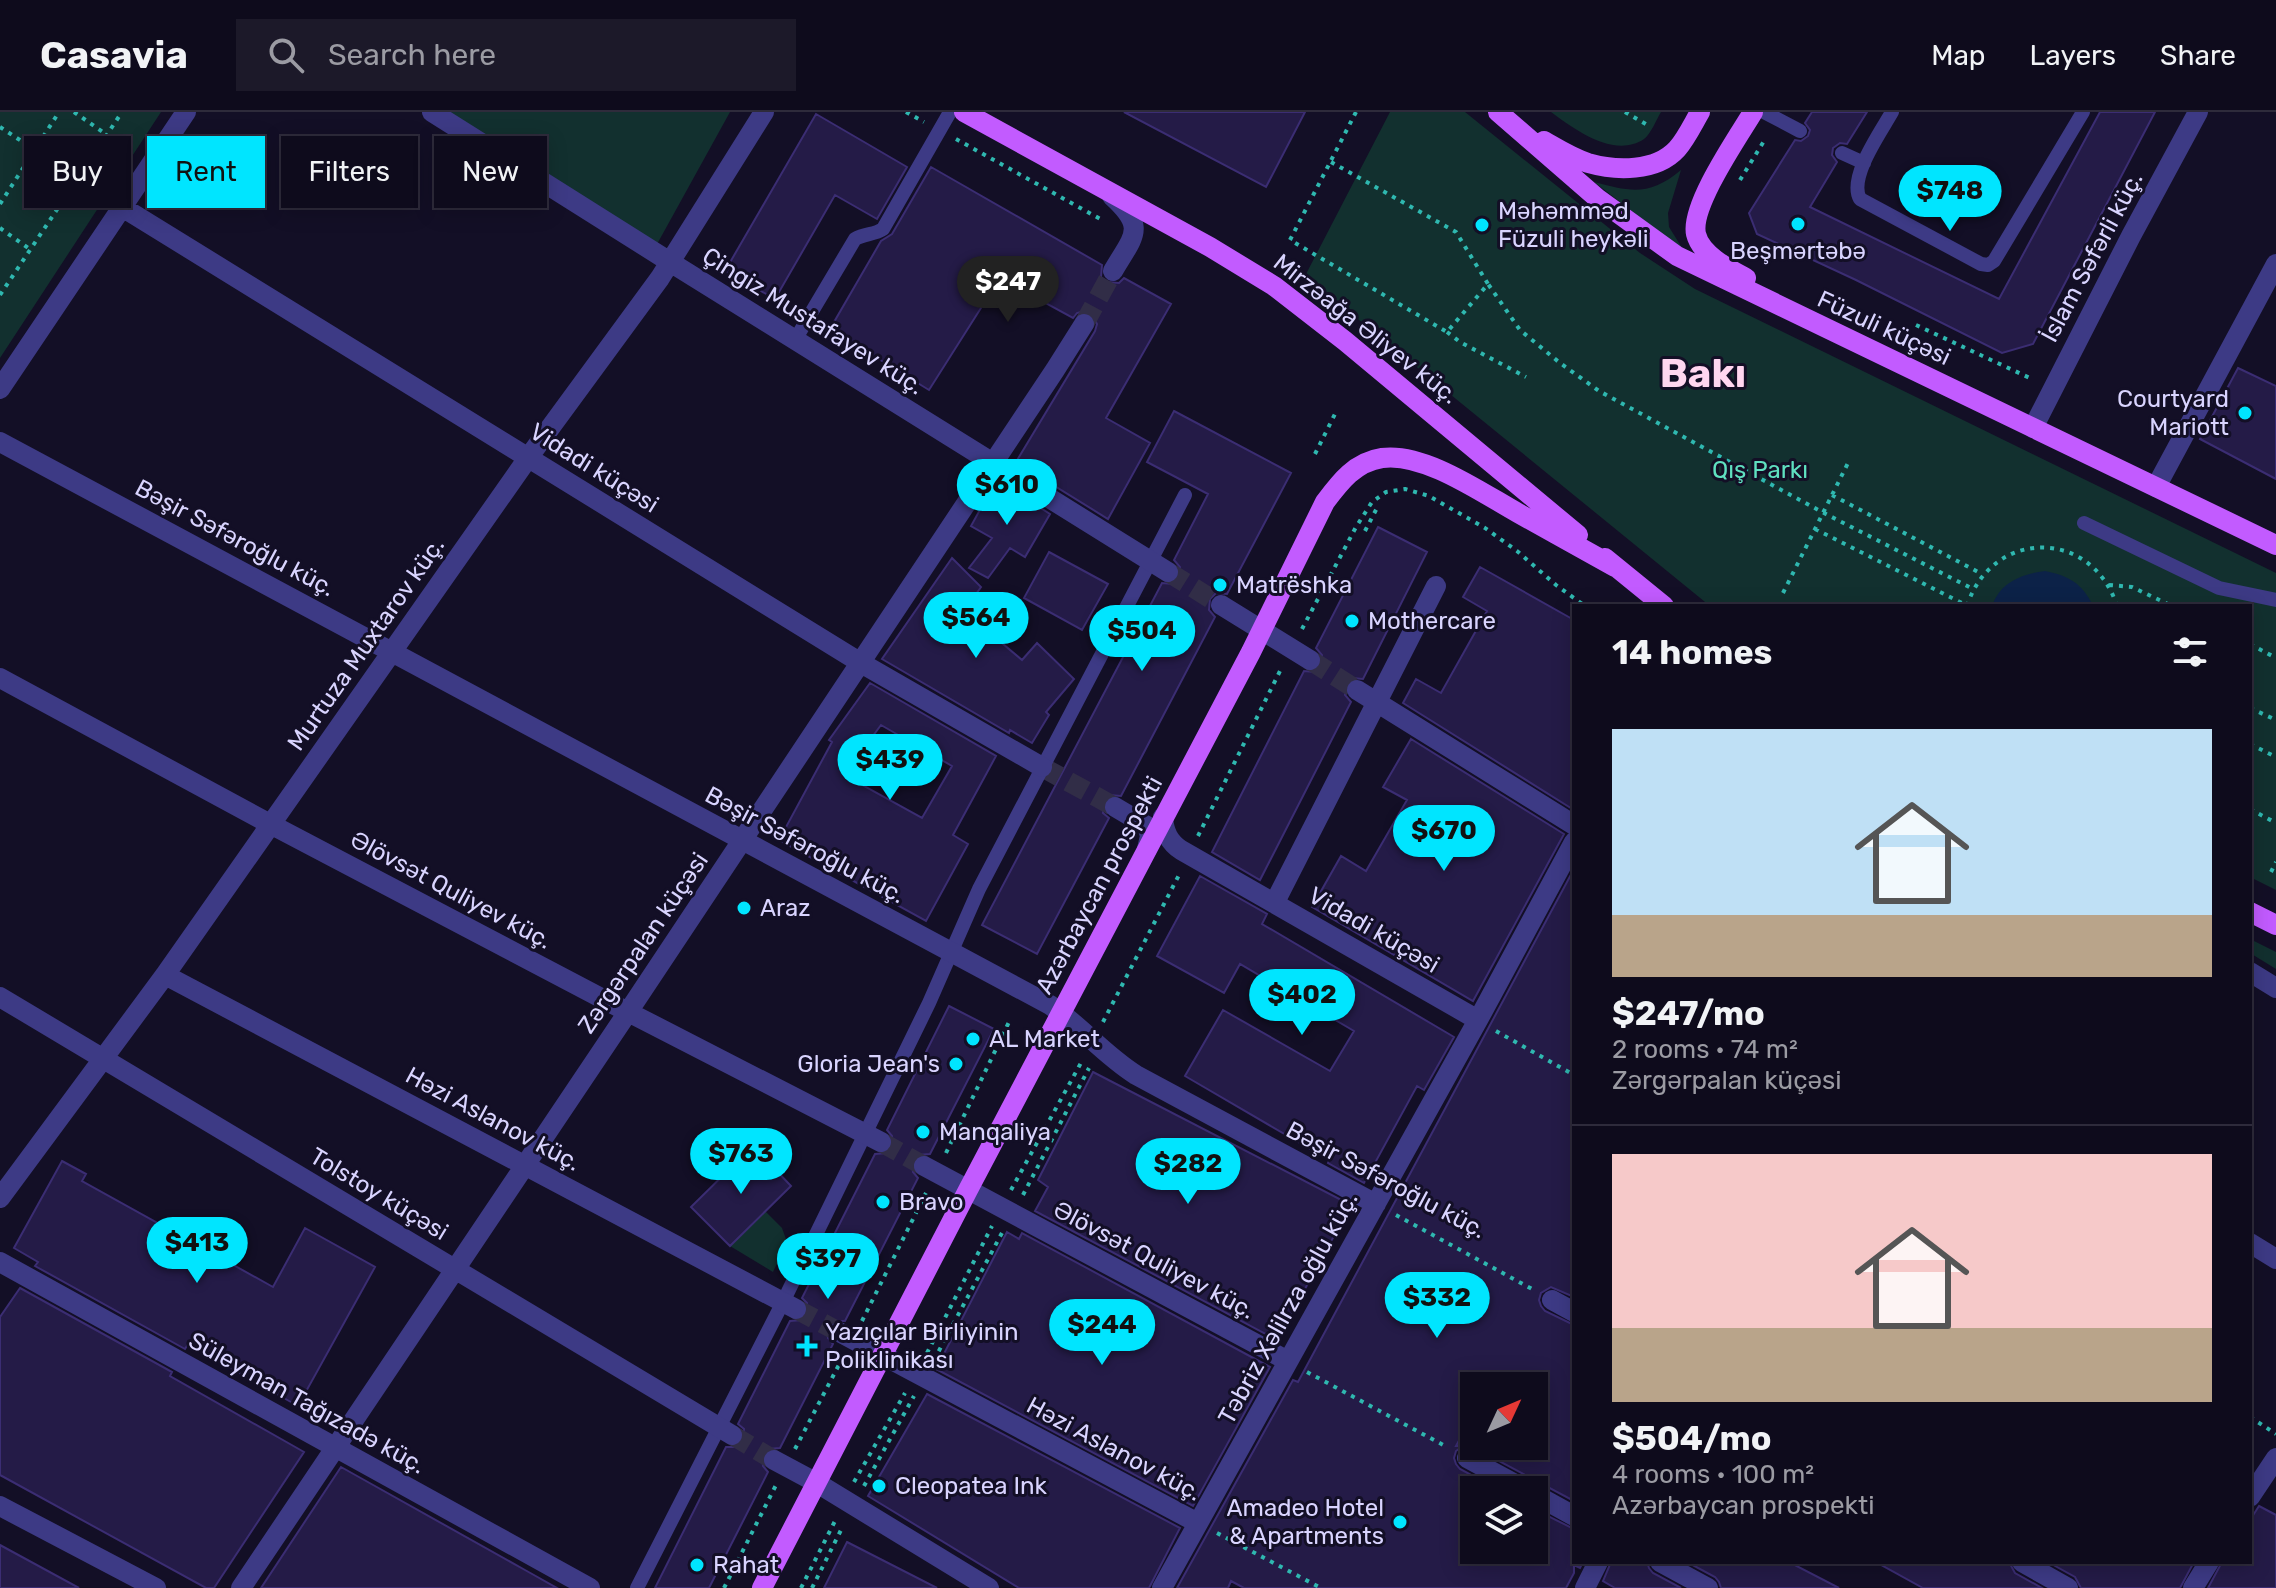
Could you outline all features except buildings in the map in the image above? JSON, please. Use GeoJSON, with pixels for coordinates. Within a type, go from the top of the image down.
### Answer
{"type":"FeatureCollection","features":[{"type":"Feature","properties":{"kind":"main road","name":"Mirzəağa Əliyev küç."},"geometry":{"type":"LineString","coordinates":[[963,112],[1247,268],[1291,298],[1661,604]]}},
{"type":"Feature","properties":{"kind":"main road"},"geometry":{"type":"LineString","coordinates":[[1500,112],[1566,154],[1586,163],[1627,168],[1652,164],[1668,157],[1684,139],[1700,112]]}},
{"type":"Feature","properties":{"kind":"main road","name":"Füzuli küçəsi"},"geometry":{"type":"LineString","coordinates":[[1500,112],[1597,198],[1677,256],[2276,545]]}},
{"type":"Feature","properties":{"kind":"main road"},"geometry":{"type":"LineString","coordinates":[[1753,112],[1704,197],[1696,222],[1697,237],[1708,253],[1730,269],[1875,352]]}},
{"type":"Feature","properties":{"kind":"main road","name":"Azərbaycan prospekti"},"geometry":{"type":"LineString","coordinates":[[762,1588],[1262,630],[1325,502],[1341,481],[1358,466],[1380,458],[1398,457],[1433,468],[1615,567]]}},
{"type":"Feature","properties":{"kind":"main road"},"geometry":{"type":"LineString","coordinates":[[2252,913],[2276,925]]}},
{"type":"Feature","properties":{"kind":"street"},"geometry":{"type":"LineString","coordinates":[[131,194],[186,112]]}},
{"type":"Feature","properties":{"kind":"street","name":"Çingiz Mustafayev küç."},"geometry":{"type":"LineString","coordinates":[[432,112],[1159,567]]}},
{"type":"Feature","properties":{"kind":"street","name":"Murtuza Muxtarov küç."},"geometry":{"type":"LineString","coordinates":[[0,1198],[165,975],[528,458],[670,262],[764,112]]}},
{"type":"Feature","properties":{"kind":"street","name":"İslam Səfərli küç."},"geometry":{"type":"LineString","coordinates":[[2033,428],[2198,112]]}},
{"type":"Feature","properties":{"kind":"street"},"geometry":{"type":"LineString","coordinates":[[1093,181],[1129,212],[1134,224],[1133,237],[1113,271]]}},
{"type":"Feature","properties":{"kind":"street"},"geometry":{"type":"LineString","coordinates":[[0,389],[121,208]]}},
{"type":"Feature","properties":{"kind":"street","name":"Vidadi küçəsi"},"geometry":{"type":"LineString","coordinates":[[124,208],[861,663],[1042,767]]}},
{"type":"Feature","properties":{"kind":"street"},"geometry":{"type":"LineString","coordinates":[[2156,487],[2276,264]]}},
{"type":"Feature","properties":{"kind":"street","name":"Zərgərpalan küçəsi"},"geometry":{"type":"LineString","coordinates":[[241,1588],[861,663],[1084,324]]}},
{"type":"Feature","properties":{"kind":"street","name":"Bəşir Səfəroğlu küç."},"geometry":{"type":"LineString","coordinates":[[0,442],[1061,1013],[1104,1052],[1136,1075],[1376,1204]]}},
{"type":"Feature","properties":{"kind":"street"},"geometry":{"type":"LineString","coordinates":[[1275,902],[1436,586]]}},
{"type":"Feature","properties":{"kind":"street"},"geometry":{"type":"LineString","coordinates":[[1221,605],[1310,660]]}},
{"type":"Feature","properties":{"kind":"street","name":"Əlövsət Quliyev küç."},"geometry":{"type":"LineString","coordinates":[[0,678],[272,825],[872,1138]]}},
{"type":"Feature","properties":{"kind":"street"},"geometry":{"type":"LineString","coordinates":[[1357,690],[1572,824]]}},
{"type":"Feature","properties":{"kind":"street"},"geometry":{"type":"LineString","coordinates":[[1115,807],[1147,826],[1150,836],[1147,849]]}},
{"type":"Feature","properties":{"kind":"street","name":"Vidadi küçəsi"},"geometry":{"type":"LineString","coordinates":[[1163,817],[1165,831],[1174,845],[1478,1020]]}},
{"type":"Feature","properties":{"kind":"street","name":"Təbriz Xəlilrza oğlu küç."},"geometry":{"type":"LineString","coordinates":[[1162,1588],[1572,846]]}},
{"type":"Feature","properties":{"kind":"street"},"geometry":{"type":"LineString","coordinates":[[2252,973],[2276,988]]}},
{"type":"Feature","properties":{"kind":"street","name":"Həzi Aslanov küç."},"geometry":{"type":"LineString","coordinates":[[165,975],[789,1306]]}},
{"type":"Feature","properties":{"kind":"street","name":"Tolstoy küçəsi"},"geometry":{"type":"LineString","coordinates":[[0,997],[725,1431]]}},
{"type":"Feature","properties":{"kind":"street","name":"Əlövsət Quliyev küç."},"geometry":{"type":"LineString","coordinates":[[930,1169],[1288,1361]]}},
{"type":"Feature","properties":{"kind":"street"},"geometry":{"type":"LineString","coordinates":[[2252,1244],[2276,1259]]}},
{"type":"Feature","properties":{"kind":"street","name":"Süleyman Tağızadə küç."},"geometry":{"type":"LineString","coordinates":[[0,1262],[590,1588]]}},
{"type":"Feature","properties":{"kind":"street"},"geometry":{"type":"LineString","coordinates":[[1552,1300],[1572,1311]]}},
{"type":"Feature","properties":{"kind":"street","name":"Həzi Aslanov küç."},"geometry":{"type":"LineString","coordinates":[[846,1336],[1198,1523]]}},
{"type":"Feature","properties":{"kind":"street"},"geometry":{"type":"LineString","coordinates":[[2276,1458],[2252,1488],[2276,1496]]}},
{"type":"Feature","properties":{"kind":"street"},"geometry":{"type":"LineString","coordinates":[[1471,1460],[1500,1476]]}},
{"type":"Feature","properties":{"kind":"street"},"geometry":{"type":"LineString","coordinates":[[780,1463],[989,1588]]}},
{"type":"Feature","properties":{"kind":"street"},"geometry":{"type":"LineString","coordinates":[[1548,1502],[1572,1515]]}},
{"type":"Feature","properties":{"kind":"street"},"geometry":{"type":"LineString","coordinates":[[0,1506],[156,1588]]}},
{"type":"Feature","properties":{"kind":"street"},"geometry":{"type":"LineString","coordinates":[[1585,1588],[1597,1564]]}},
{"type":"Feature","properties":{"kind":"street"},"geometry":{"type":"LineString","coordinates":[[1664,1564],[1708,1588]]}},
{"type":"Feature","properties":{"kind":"street"},"geometry":{"type":"LineString","coordinates":[[2026,1564],[2068,1588]]}},
{"type":"Feature","properties":{"kind":"street"},"geometry":{"type":"LineString","coordinates":[[2193,1588],[2208,1564]]}},
{"type":"Feature","properties":{"kind":"lane"},"geometry":{"type":"LineString","coordinates":[[795,340],[855,239],[883,229],[963,112]]}},
{"type":"Feature","properties":{"kind":"lane"},"geometry":{"type":"LineString","coordinates":[[1764,112],[1800,131]]}},
{"type":"Feature","properties":{"kind":"lane"},"geometry":{"type":"LineString","coordinates":[[1892,112],[1857,182],[1856,192],[1860,199],[1988,265],[1994,261],[2083,112]]}},
{"type":"Feature","properties":{"kind":"lane"},"geometry":{"type":"LineString","coordinates":[[1842,153],[1864,163]]}},
{"type":"Feature","properties":{"kind":"lane"},"geometry":{"type":"LineString","coordinates":[[637,1588],[725,1431],[789,1306],[872,1138],[979,889],[1042,767],[1159,567],[1185,495]]}},
{"type":"Feature","properties":{"kind":"lane"},"geometry":{"type":"LineString","coordinates":[[2084,523],[2219,588],[2276,600]]}},
{"type":"Feature","properties":{"kind":"path"},"geometry":{"type":"LineString","coordinates":[[44,136],[59,112]]}},
{"type":"Feature","properties":{"kind":"path"},"geometry":{"type":"LineString","coordinates":[[74,112],[107,135]]}},
{"type":"Feature","properties":{"kind":"path"},"geometry":{"type":"LineString","coordinates":[[0,295],[122,112]]}},
{"type":"Feature","properties":{"kind":"path"},"geometry":{"type":"LineString","coordinates":[[906,112],[927,123]]}},
{"type":"Feature","properties":{"kind":"path"},"geometry":{"type":"LineString","coordinates":[[1356,112],[1290,240],[1460,342],[1526,377]]}},
{"type":"Feature","properties":{"kind":"path"},"geometry":{"type":"LineString","coordinates":[[1625,112],[1649,126]]}},
{"type":"Feature","properties":{"kind":"path"},"geometry":{"type":"LineString","coordinates":[[0,127],[24,143]]}},
{"type":"Feature","properties":{"kind":"path"},"geometry":{"type":"LineString","coordinates":[[1740,180],[1765,139]]}},
{"type":"Feature","properties":{"kind":"path"},"geometry":{"type":"LineString","coordinates":[[957,140],[1133,237]]}},
{"type":"Feature","properties":{"kind":"path"},"geometry":{"type":"LineString","coordinates":[[1331,162],[1456,232],[1520,330],[1599,391],[1822,512],[1973,589]]}},
{"type":"Feature","properties":{"kind":"path"},"geometry":{"type":"LineString","coordinates":[[0,204],[24,167]]}},
{"type":"Feature","properties":{"kind":"path"},"geometry":{"type":"LineString","coordinates":[[0,228],[31,250]]}},
{"type":"Feature","properties":{"kind":"path"},"geometry":{"type":"LineString","coordinates":[[1447,332],[1488,284]]}},
{"type":"Feature","properties":{"kind":"path"},"geometry":{"type":"LineString","coordinates":[[1916,325],[2052,388]]}},
{"type":"Feature","properties":{"kind":"path"},"geometry":{"type":"LineString","coordinates":[[1315,454],[1336,412]]}},
{"type":"Feature","properties":{"kind":"path"},"geometry":{"type":"LineString","coordinates":[[1783,593],[1850,459]]}},
{"type":"Feature","properties":{"kind":"path"},"geometry":{"type":"LineString","coordinates":[[801,1588],[920,1376],[1007,1211],[1292,649],[1372,502],[1386,492],[1405,489],[1429,496],[1485,528],[1582,604]]}},
{"type":"Feature","properties":{"kind":"path"},"geometry":{"type":"LineString","coordinates":[[1832,495],[1982,575]]}},
{"type":"Feature","properties":{"kind":"path"},"geometry":{"type":"LineString","coordinates":[[1365,531],[1378,506]]}},
{"type":"Feature","properties":{"kind":"path"},"geometry":{"type":"LineString","coordinates":[[1815,529],[1963,604]]}},
{"type":"Feature","properties":{"kind":"path"},"geometry":{"type":"LineString","coordinates":[[1968,604],[1982,575],[2005,556],[2033,547],[2063,549],[2090,563],[2109,585],[2116,604]]}},
{"type":"Feature","properties":{"kind":"path"},"geometry":{"type":"LineString","coordinates":[[2109,585],[2132,587],[2168,604]]}},
{"type":"Feature","properties":{"kind":"path"},"geometry":{"type":"LineString","coordinates":[[2252,645],[2276,658]]}},
{"type":"Feature","properties":{"kind":"path"},"geometry":{"type":"LineString","coordinates":[[2252,709],[2276,720]]}},
{"type":"Feature","properties":{"kind":"path"},"geometry":{"type":"LineString","coordinates":[[2252,745],[2276,757]]}},
{"type":"Feature","properties":{"kind":"path"},"geometry":{"type":"LineString","coordinates":[[2252,810],[2276,823]]}},
{"type":"Feature","properties":{"kind":"path"},"geometry":{"type":"LineString","coordinates":[[2271,872],[2276,862]]}},
{"type":"Feature","properties":{"kind":"path"},"geometry":{"type":"LineString","coordinates":[[1478,1020],[1572,1074]]}},
{"type":"Feature","properties":{"kind":"path"},"geometry":{"type":"LineString","coordinates":[[724,1588],[780,1463],[1009,1022]]}},
{"type":"Feature","properties":{"kind":"path"},"geometry":{"type":"LineString","coordinates":[[812,1588],[847,1502],[920,1376],[1007,1211],[1091,1064]]}},
{"type":"Feature","properties":{"kind":"path","name":"Bəşir Səfəroğlu küç."},"geometry":{"type":"LineString","coordinates":[[1376,1204],[1552,1300]]}},
{"type":"Feature","properties":{"kind":"path"},"geometry":{"type":"LineString","coordinates":[[1288,1361],[1460,1454]]}},
{"type":"Feature","properties":{"kind":"path"},"geometry":{"type":"LineString","coordinates":[[2252,1418],[2276,1434]]}},
{"type":"Feature","properties":{"kind":"path","name":"Həzi Aslanov küç."},"geometry":{"type":"LineString","coordinates":[[1198,1523],[1321,1588]]}},
{"type":"Feature","properties":{"kind":"green space"},"geometry":{"type":"Polygon","coordinates":[[[0,112],[161,112],[131,158],[131,136],[24,136],[24,208],[98,208],[0,358],[0,112]]]}},
{"type":"Feature","properties":{"kind":"green space"},"geometry":{"type":"Polygon","coordinates":[[[445,112],[730,112],[656,246],[547,177],[547,136],[483,136],[445,112]]]}},
{"type":"Feature","properties":{"kind":"green space","name":"Qış Parkı"},"geometry":{"type":"Polygon","coordinates":[[[1390,112],[1465,112],[1640,253],[1695,289],[2276,573],[2276,890],[2252,878],[2252,604],[1708,604],[1305,276],[1390,112]]]}},
{"type":"Feature","properties":{"kind":"green space"},"geometry":{"type":"Polygon","coordinates":[[[1551,112],[1661,112],[1644,139],[1620,146],[1595,139],[1551,112]]]}},
{"type":"Feature","properties":{"kind":"green space"},"geometry":{"type":"Polygon","coordinates":[[[1681,170],[1668,213],[1669,227],[1684,251],[1594,182],[1640,190],[1660,184],[1681,170]]]}},
{"type":"Feature","properties":{"kind":"green space"},"geometry":{"type":"Polygon","coordinates":[[[2252,940],[2276,952],[2276,969],[2252,954],[2252,940]]]}},
{"type":"Feature","properties":{"kind":"green space"},"geometry":{"type":"Polygon","coordinates":[[[765,1211],[782,1228],[787,1242],[773,1272],[730,1246],[765,1211]]]}},
{"type":"Feature","properties":{"kind":"water"},"geometry":{"type":"Polygon","coordinates":[[[2045,571],[2061,575],[2074,582],[2092,604],[1993,604],[2006,585],[2028,574],[2045,571]]]}},
{"type":"Feature","properties":{"kind":"tunnel"},"geometry":{"type":"LineString","coordinates":[[1084,324],[1113,271]]}},
{"type":"Feature","properties":{"kind":"tunnel"},"geometry":{"type":"LineString","coordinates":[[1168,572],[1221,605]]}},
{"type":"Feature","properties":{"kind":"tunnel"},"geometry":{"type":"LineString","coordinates":[[1310,660],[1357,690]]}},
{"type":"Feature","properties":{"kind":"tunnel"},"geometry":{"type":"LineString","coordinates":[[1042,767],[1115,807]]}},
{"type":"Feature","properties":{"kind":"tunnel"},"geometry":{"type":"LineString","coordinates":[[881,1142],[924,1166]]}},
{"type":"Feature","properties":{"kind":"tunnel"},"geometry":{"type":"LineString","coordinates":[[796,1309],[839,1332]]}},
{"type":"Feature","properties":{"kind":"tunnel"},"geometry":{"type":"LineString","coordinates":[[732,1435],[774,1460]]}},
{"type":"Feature","properties":{"kind":"place","name":"Beşmərtəbə"},"geometry":{"type":"Point","coordinates":[1798,224]}},
{"type":"Feature","properties":{"kind":"place","name":"Məhəmməd Füzuli heykəli"},"geometry":{"type":"Point","coordinates":[1482,225]}},
{"type":"Feature","properties":{"kind":"place","name":"Courtyard Mariott"},"geometry":{"type":"Point","coordinates":[2245,413]}},
{"type":"Feature","properties":{"kind":"place","name":"Matrëshka"},"geometry":{"type":"Point","coordinates":[1220,585]}},
{"type":"Feature","properties":{"kind":"place","name":"Mothercare"},"geometry":{"type":"Point","coordinates":[1352,621]}},
{"type":"Feature","properties":{"kind":"place","name":"Araz"},"geometry":{"type":"Point","coordinates":[744,908]}},
{"type":"Feature","properties":{"kind":"place","name":"AL Market"},"geometry":{"type":"Point","coordinates":[973,1039]}},
{"type":"Feature","properties":{"kind":"place","name":"Gloria Jean's"},"geometry":{"type":"Point","coordinates":[956,1064]}},
{"type":"Feature","properties":{"kind":"place","name":"Manqaliya"},"geometry":{"type":"Point","coordinates":[923,1132]}},
{"type":"Feature","properties":{"kind":"place","name":"Bravo"},"geometry":{"type":"Point","coordinates":[883,1202]}},
{"type":"Feature","properties":{"kind":"place","name":"Yazıçılar Birliyinin Poliklinikası"},"geometry":{"type":"Point","coordinates":[807,1346]}},
{"type":"Feature","properties":{"kind":"place","name":"Cleopatea Ink"},"geometry":{"type":"Point","coordinates":[879,1486]}},
{"type":"Feature","properties":{"kind":"place","name":"Amadeo Hotel & Apartments"},"geometry":{"type":"Point","coordinates":[1400,1522]}},
{"type":"Feature","properties":{"kind":"place","name":"Rahat"},"geometry":{"type":"Point","coordinates":[697,1565]}},
{"type":"Feature","properties":{"kind":"district","name":"Bakı"},"geometry":{"type":"Point","coordinates":[1703,373]}}]}
